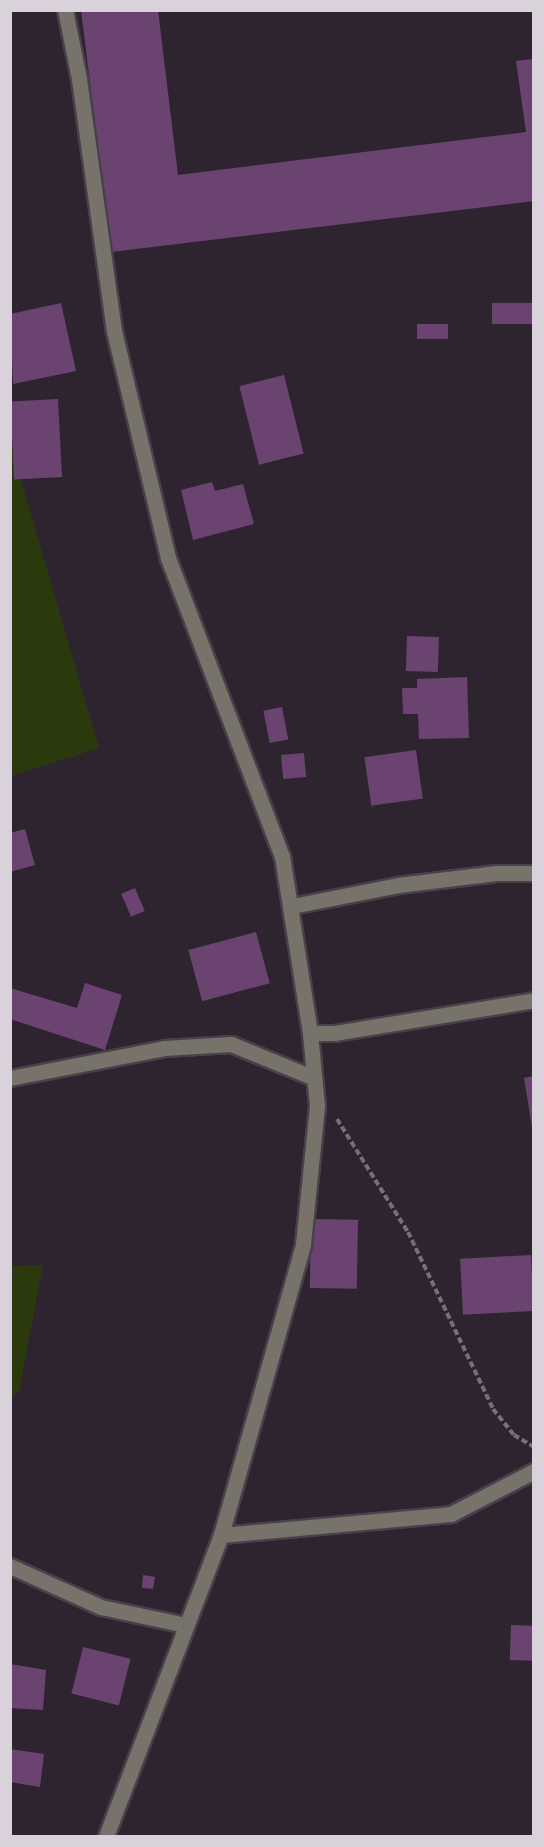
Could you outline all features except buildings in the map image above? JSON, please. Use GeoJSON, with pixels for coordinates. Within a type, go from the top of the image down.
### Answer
{"type":"FeatureCollection","features":[{"type":"Feature","properties":{"kind":"street"},"geometry":{"type":"LineString","coordinates":[[65,10],[79,79],[114,332],[168,558],[282,856],[292,906],[310,1034],[312,1077],[317,1106],[303,1245],[221,1534],[106,1836]]}},
{"type":"Feature","properties":{"kind":"street"},"geometry":{"type":"LineString","coordinates":[[292,906],[398,885],[496,873],[534,873]]}},
{"type":"Feature","properties":{"kind":"street"},"geometry":{"type":"LineString","coordinates":[[310,1034],[334,1033],[534,1000]]}},
{"type":"Feature","properties":{"kind":"street"},"geometry":{"type":"LineString","coordinates":[[10,1078],[164,1048],[231,1044],[312,1077]]}},
{"type":"Feature","properties":{"kind":"street"},"geometry":{"type":"LineString","coordinates":[[221,1534],[451,1514],[534,1471]]}},
{"type":"Feature","properties":{"kind":"street"},"geometry":{"type":"LineString","coordinates":[[10,1566],[101,1607],[186,1625]]}},
{"type":"Feature","properties":{"kind":"path"},"geometry":{"type":"LineString","coordinates":[[335,1116],[408,1232],[493,1409],[514,1435],[534,1447]]}},
{"type":"Feature","properties":{"kind":"green space"},"geometry":{"type":"Polygon","coordinates":[[[10,442],[99,748],[11,776],[10,776],[10,442]]]}},
{"type":"Feature","properties":{"kind":"green space"},"geometry":{"type":"Polygon","coordinates":[[[43,1265],[19,1392],[11,1395],[11,1266],[43,1265]]]}}]}
